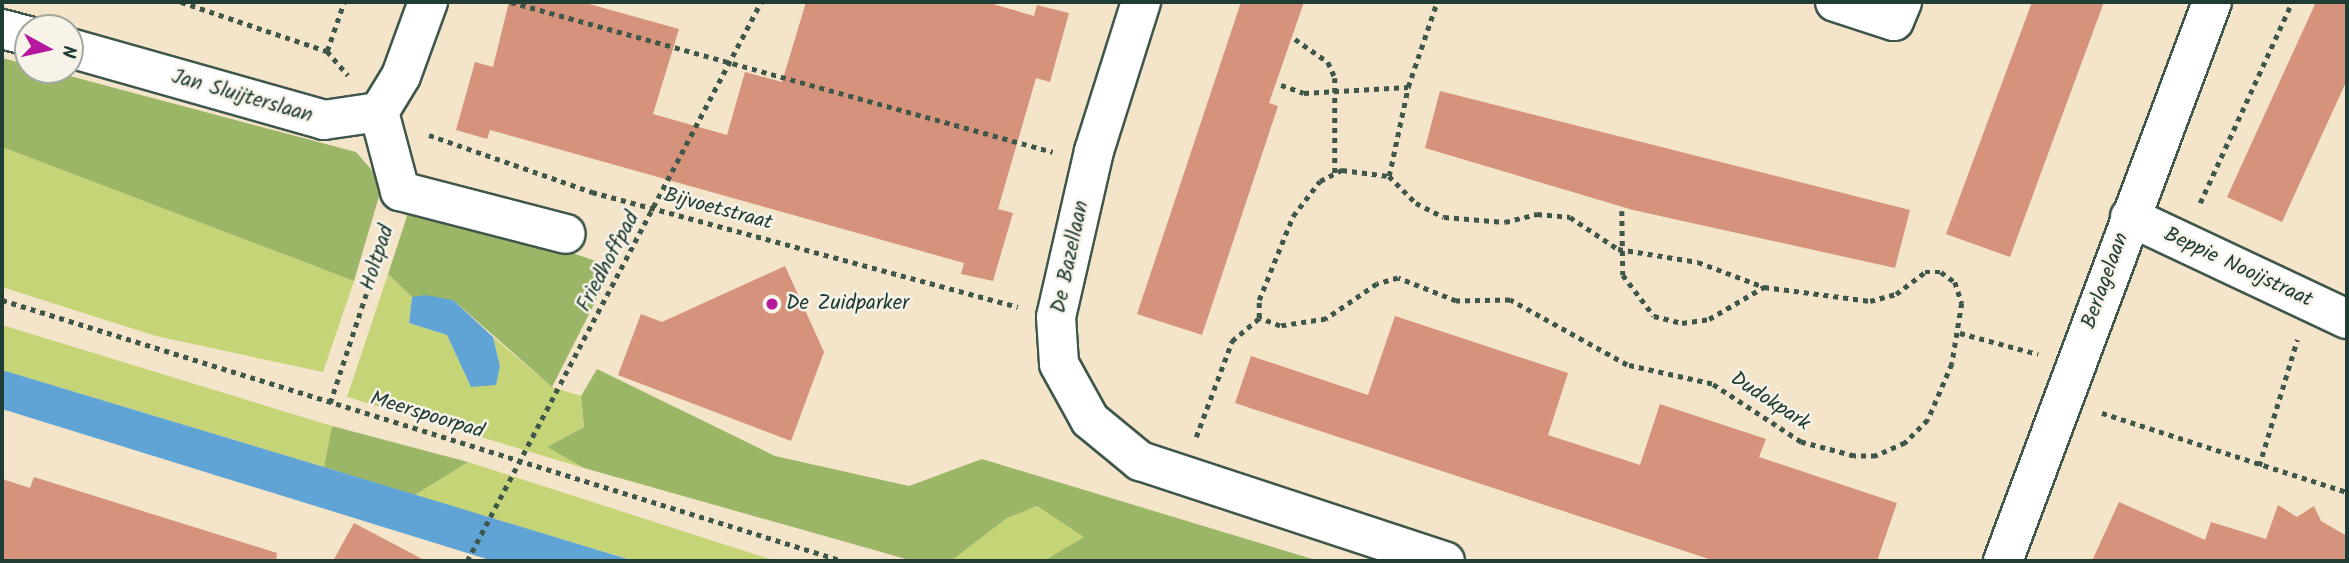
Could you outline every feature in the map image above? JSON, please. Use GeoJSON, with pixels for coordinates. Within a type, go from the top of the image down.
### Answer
{"type":"FeatureCollection","features":[{"type":"Feature","properties":{"kind":"street"},"geometry":{"type":"LineString","coordinates":[[428,2],[401,76],[379,112],[400,191],[566,234]]}},
{"type":"Feature","properties":{"kind":"street","name":"De Bazellaan"},"geometry":{"type":"LineString","coordinates":[[1141,2],[1091,163],[1056,317],[1059,364],[1090,420],[1140,461],[1446,561]]}},
{"type":"Feature","properties":{"kind":"street"},"geometry":{"type":"LineString","coordinates":[[1835,2],[1894,21],[1902,2]]}},
{"type":"Feature","properties":{"kind":"street","name":"Berlagelaan"},"geometry":{"type":"LineString","coordinates":[[2003,561],[2213,2]]}},
{"type":"Feature","properties":{"kind":"street","name":"Jan Sluijterslaan"},"geometry":{"type":"LineString","coordinates":[[84,52],[324,120],[379,112]]}},
{"type":"Feature","properties":{"kind":"street","name":"Beppie Nooijstraat"},"geometry":{"type":"LineString","coordinates":[[2130,217],[2347,319]]}},
{"type":"Feature","properties":{"kind":"path"},"geometry":{"type":"LineString","coordinates":[[181,2],[327,51],[379,112]]}},
{"type":"Feature","properties":{"kind":"path"},"geometry":{"type":"LineString","coordinates":[[327,51],[344,2]]}},
{"type":"Feature","properties":{"kind":"path"},"geometry":{"type":"LineString","coordinates":[[511,2],[1091,163]]}},
{"type":"Feature","properties":{"kind":"path","name":"Friedhoffpad"},"geometry":{"type":"LineString","coordinates":[[467,561],[761,2]]}},
{"type":"Feature","properties":{"kind":"path"},"geometry":{"type":"LineString","coordinates":[[1182,476],[1232,341],[1259,318],[1259,300],[1293,216],[1320,181],[1335,173],[1365,170],[1389,176],[1408,87],[1437,2]]}},
{"type":"Feature","properties":{"kind":"path"},"geometry":{"type":"LineString","coordinates":[[2182,242],[2291,2]]}},
{"type":"Feature","properties":{"kind":"path"},"geometry":{"type":"LineString","coordinates":[[1294,39],[1328,62],[1335,91],[1335,173]]}},
{"type":"Feature","properties":{"kind":"path"},"geometry":{"type":"LineString","coordinates":[[1281,85],[1304,93],[1408,87]]}},
{"type":"Feature","properties":{"kind":"path","name":"Bijvoetstraat"},"geometry":{"type":"LineString","coordinates":[[379,112],[450,145],[654,209],[1056,317]]}},
{"type":"Feature","properties":{"kind":"path","name":"Dudokpark"},"geometry":{"type":"LineString","coordinates":[[1259,318],[1280,326],[1326,319],[1377,284],[1398,278],[1456,301],[1510,300],[1627,365],[1712,384],[1801,442],[1854,456],[1876,456],[1905,443],[1928,420],[1961,333],[1962,303],[1955,282],[1941,272],[1925,272],[1896,294],[1870,301],[1764,287],[1698,262],[1618,249],[1570,217],[1537,214],[1505,222],[1444,217],[1416,203],[1389,176]]}},
{"type":"Feature","properties":{"kind":"path","name":"Holtpad"},"geometry":{"type":"LineString","coordinates":[[330,403],[400,191]]}},
{"type":"Feature","properties":{"kind":"path"},"geometry":{"type":"LineString","coordinates":[[1622,211],[1618,249],[1639,302],[1669,322],[1709,319],[1764,287]]}},
{"type":"Feature","properties":{"kind":"path","name":"Meerspoorpad"},"geometry":{"type":"LineString","coordinates":[[2,300],[843,561]]}},
{"type":"Feature","properties":{"kind":"path"},"geometry":{"type":"LineString","coordinates":[[2259,466],[2309,301]]}},
{"type":"Feature","properties":{"kind":"path"},"geometry":{"type":"LineString","coordinates":[[1961,333],[2036,352],[2063,400],[2259,466],[2347,492]]}},
{"type":"Feature","properties":{"kind":"green space"},"geometry":{"type":"Polygon","coordinates":[[[2,58],[14,61],[14,84],[84,84],[84,80],[356,152],[383,183],[354,281],[2,147],[2,58]]]}},
{"type":"Feature","properties":{"kind":"green space"},"geometry":{"type":"Polygon","coordinates":[[[2,147],[354,281],[323,372],[156,336],[2,287],[2,147]]]}},
{"type":"Feature","properties":{"kind":"green space"},"geometry":{"type":"Polygon","coordinates":[[[413,198],[613,267],[552,387],[453,300],[412,297],[388,274],[413,198]]]}},
{"type":"Feature","properties":{"kind":"green space"},"geometry":{"type":"Polygon","coordinates":[[[388,274],[412,297],[409,323],[447,335],[471,387],[500,366],[493,337],[552,387],[581,396],[584,427],[547,447],[584,468],[347,397],[388,274]]]}},
{"type":"Feature","properties":{"kind":"green space"},"geometry":{"type":"Polygon","coordinates":[[[2,325],[332,426],[324,467],[2,370],[2,325]]]}},
{"type":"Feature","properties":{"kind":"green space"},"geometry":{"type":"Polygon","coordinates":[[[597,369],[775,456],[909,486],[982,459],[1319,561],[1044,561],[1084,537],[1037,506],[1007,518],[951,561],[913,561],[584,468],[547,447],[584,427],[581,396],[597,369]]]}},
{"type":"Feature","properties":{"kind":"green space"},"geometry":{"type":"Polygon","coordinates":[[[332,426],[468,462],[415,495],[324,467],[332,426]]]}},
{"type":"Feature","properties":{"kind":"green space"},"geometry":{"type":"Polygon","coordinates":[[[468,462],[776,561],[635,561],[415,495],[468,462]]]}},
{"type":"Feature","properties":{"kind":"green space"},"geometry":{"type":"Polygon","coordinates":[[[1037,506],[1085,537],[1044,561],[951,561],[1007,518],[1037,506]]]}},
{"type":"Feature","properties":{"kind":"water"},"geometry":{"type":"Polygon","coordinates":[[[426,295],[453,300],[493,337],[500,366],[496,385],[471,387],[447,335],[409,323],[412,297],[426,295]]]}},
{"type":"Feature","properties":{"kind":"water"},"geometry":{"type":"Polygon","coordinates":[[[2,370],[634,561],[493,561],[2,409],[2,370]]]}},
{"type":"Feature","properties":{"kind":"building"},"geometry":{"type":"Polygon","coordinates":[[[509,2],[582,2],[679,29],[653,114],[727,135],[745,72],[782,82],[806,2],[986,2],[1034,16],[1037,5],[1069,13],[1050,82],[1036,78],[998,209],[1013,213],[993,281],[961,274],[964,263],[900,245],[490,130],[487,139],[456,130],[475,62],[493,67],[509,2]]]}},
{"type":"Feature","properties":{"kind":"building"},"geometry":{"type":"Polygon","coordinates":[[[1241,2],[1304,2],[1269,103],[1278,106],[1202,335],[1137,314],[1241,2]]]}},
{"type":"Feature","properties":{"kind":"building"},"geometry":{"type":"Polygon","coordinates":[[[2032,2],[2104,2],[2010,257],[1946,234],[2032,2]]]}},
{"type":"Feature","properties":{"kind":"building"},"geometry":{"type":"Polygon","coordinates":[[[2316,2],[2347,2],[2347,80],[2282,222],[2227,197],[2316,2]]]}},
{"type":"Feature","properties":{"kind":"building"},"geometry":{"type":"Polygon","coordinates":[[[1440,91],[1910,210],[1895,268],[1633,210],[1425,148],[1440,91]]]}},
{"type":"Feature","properties":{"kind":"building"},"geometry":{"type":"Polygon","coordinates":[[[785,266],[824,352],[791,441],[618,375],[641,314],[662,322],[785,266]]]}},
{"type":"Feature","properties":{"kind":"building"},"geometry":{"type":"Polygon","coordinates":[[[1395,316],[1568,373],[1548,435],[1640,465],[1660,404],[1766,439],[1759,457],[1897,503],[1877,561],[1715,561],[1235,403],[1251,356],[1368,395],[1395,316]]]}},
{"type":"Feature","properties":{"kind":"building"},"geometry":{"type":"Polygon","coordinates":[[[34,477],[277,553],[276,561],[2,561],[2,479],[30,488],[34,477]]]}},
{"type":"Feature","properties":{"kind":"building"},"geometry":{"type":"Polygon","coordinates":[[[2119,502],[2205,540],[2211,522],[2266,539],[2278,505],[2297,517],[2314,506],[2321,521],[2347,536],[2347,561],[2092,561],[2119,502]]]}},
{"type":"Feature","properties":{"kind":"building"},"geometry":{"type":"Polygon","coordinates":[[[354,523],[426,561],[333,561],[354,523]]]}},
{"type":"Feature","properties":{"kind":"place","name":"De Zuidparker"},"geometry":{"type":"Point","coordinates":[772,304]}}]}
